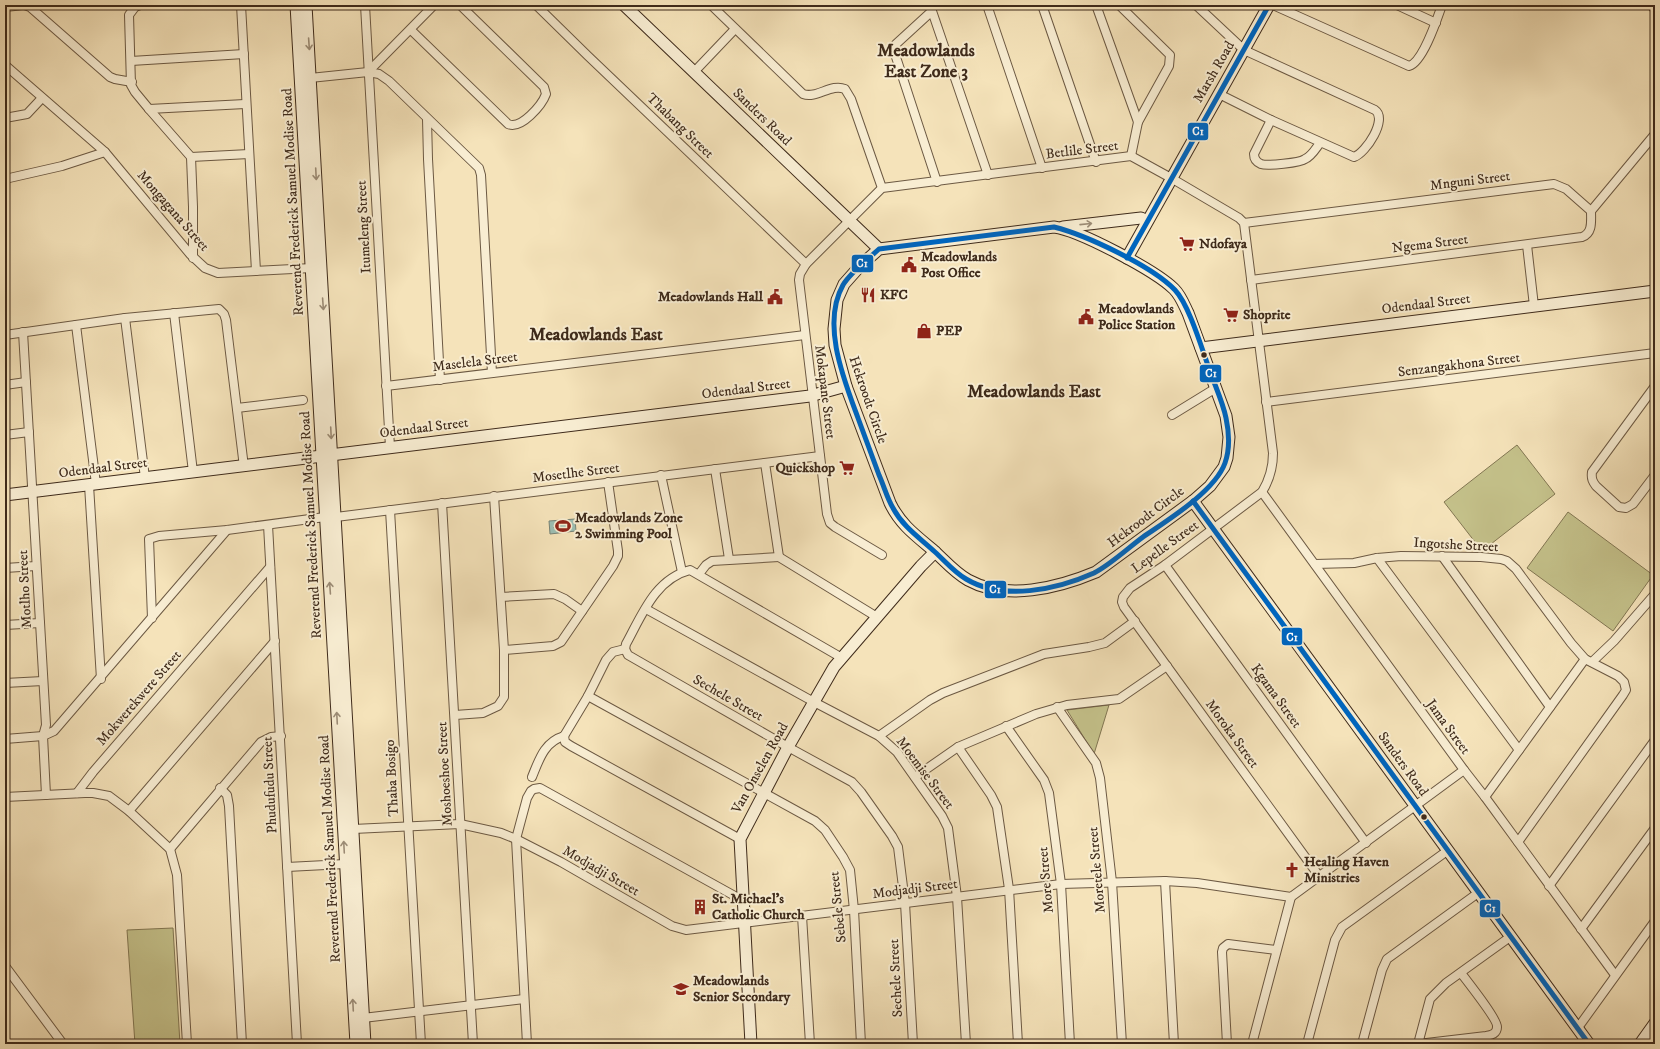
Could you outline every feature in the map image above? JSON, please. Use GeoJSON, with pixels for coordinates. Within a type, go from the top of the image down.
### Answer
{"type":"FeatureCollection","features":[{"type":"Feature","properties":{"kind":"street"},"geometry":{"type":"LineString","coordinates":[[5,7],[24,5],[30,7],[110,77],[132,82]]}},
{"type":"Feature","properties":{"kind":"street"},"geometry":{"type":"LineString","coordinates":[[140,5],[135,7],[129,15],[132,82],[135,92],[191,157],[194,207],[194,258]]}},
{"type":"Feature","properties":{"kind":"street"},"geometry":{"type":"LineString","coordinates":[[241,5],[245,104],[256,271]]}},
{"type":"Feature","properties":{"kind":"street","name":"Reverend Frederick Samuel Modise Road"},"geometry":{"type":"LineString","coordinates":[[296,5],[312,268],[327,456],[353,829],[365,1044]]}},
{"type":"Feature","properties":{"kind":"street","name":"Reverend Frederick Samuel Modise Road"},"geometry":{"type":"LineString","coordinates":[[306,5],[327,456]]}},
{"type":"Feature","properties":{"kind":"street","name":"Itumeleng Street"},"geometry":{"type":"LineString","coordinates":[[365,5],[390,447]]}},
{"type":"Feature","properties":{"kind":"street"},"geometry":{"type":"LineString","coordinates":[[368,72],[434,5]]}},
{"type":"Feature","properties":{"kind":"street"},"geometry":{"type":"LineString","coordinates":[[411,30],[508,124],[516,125],[527,118],[542,101],[546,94],[546,90],[542,84],[460,5]]}},
{"type":"Feature","properties":{"kind":"street","name":"Thabang Street"},"geometry":{"type":"LineString","coordinates":[[536,5],[806,264]]}},
{"type":"Feature","properties":{"kind":"street","name":"Sanders Road"},"geometry":{"type":"LineString","coordinates":[[624,5],[879,249]]}},
{"type":"Feature","properties":{"kind":"street"},"geometry":{"type":"LineString","coordinates":[[711,5],[803,94],[815,95],[838,88],[844,89],[851,99],[882,188],[850,222]]}},
{"type":"Feature","properties":{"kind":"street"},"geometry":{"type":"LineString","coordinates":[[987,5],[1042,168]]}},
{"type":"Feature","properties":{"kind":"street"},"geometry":{"type":"LineString","coordinates":[[1042,5],[1096,162]]}},
{"type":"Feature","properties":{"kind":"street"},"geometry":{"type":"LineString","coordinates":[[1096,5],[1138,122]]}},
{"type":"Feature","properties":{"kind":"street"},"geometry":{"type":"LineString","coordinates":[[1119,5],[1170,55],[1169,66],[1138,122],[1131,156]]}},
{"type":"Feature","properties":{"kind":"street"},"geometry":{"type":"LineString","coordinates":[[1196,5],[1244,50],[1375,110],[1379,114],[1379,122],[1369,143],[1358,156],[1350,156],[1271,120],[1219,94]]}},
{"type":"Feature","properties":{"kind":"street","name":"Marsh Road"},"geometry":{"type":"LineString","coordinates":[[1127,258],[1269,5]]}},
{"type":"Feature","properties":{"kind":"street"},"geometry":{"type":"LineString","coordinates":[[1273,5],[1406,66],[1413,65],[1416,61],[1436,23],[1442,5]]}},
{"type":"Feature","properties":{"kind":"street"},"geometry":{"type":"LineString","coordinates":[[1397,5],[1436,23]]}},
{"type":"Feature","properties":{"kind":"street"},"geometry":{"type":"LineString","coordinates":[[1651,5],[1655,10]]}},
{"type":"Feature","properties":{"kind":"street"},"geometry":{"type":"LineString","coordinates":[[937,182],[894,51],[896,44],[932,11],[988,175]]}},
{"type":"Feature","properties":{"kind":"street"},"geometry":{"type":"LineString","coordinates":[[694,72],[735,29]]}},
{"type":"Feature","properties":{"kind":"street"},"geometry":{"type":"LineString","coordinates":[[130,61],[244,54]]}},
{"type":"Feature","properties":{"kind":"street","name":"Mongagana Street"},"geometry":{"type":"LineString","coordinates":[[5,65],[105,152],[194,258],[206,268],[218,274],[312,268]]}},
{"type":"Feature","properties":{"kind":"street"},"geometry":{"type":"LineString","coordinates":[[310,78],[368,72],[382,76],[477,166],[481,175],[492,373]]}},
{"type":"Feature","properties":{"kind":"street"},"geometry":{"type":"LineString","coordinates":[[5,118],[26,114],[42,98]]}},
{"type":"Feature","properties":{"kind":"street"},"geometry":{"type":"LineString","coordinates":[[149,109],[245,104]]}},
{"type":"Feature","properties":{"kind":"street"},"geometry":{"type":"LineString","coordinates":[[427,120],[440,380]]}},
{"type":"Feature","properties":{"kind":"street"},"geometry":{"type":"LineString","coordinates":[[1271,120],[1254,154],[1255,159],[1260,164],[1303,160],[1310,156],[1320,143]]}},
{"type":"Feature","properties":{"kind":"street"},"geometry":{"type":"LineString","coordinates":[[1591,211],[1655,134]]}},
{"type":"Feature","properties":{"kind":"street"},"geometry":{"type":"LineString","coordinates":[[5,179],[62,166],[105,152]]}},
{"type":"Feature","properties":{"kind":"street"},"geometry":{"type":"LineString","coordinates":[[191,157],[249,154]]}},
{"type":"Feature","properties":{"kind":"street","name":"Betlile Street"},"geometry":{"type":"LineString","coordinates":[[882,188],[1096,162],[1131,156],[1231,212],[1244,223]]}},
{"type":"Feature","properties":{"kind":"street","name":"Mnguni Street"},"geometry":{"type":"LineString","coordinates":[[1244,223],[1554,184],[1566,189],[1591,211]]}},
{"type":"Feature","properties":{"kind":"street"},"geometry":{"type":"LineString","coordinates":[[1117,221],[1156,206]]}},
{"type":"Feature","properties":{"kind":"street","name":"Ngema Street"},"geometry":{"type":"LineString","coordinates":[[1251,280],[1527,245],[1586,236],[1591,226],[1591,211]]}},
{"type":"Feature","properties":{"kind":"street"},"geometry":{"type":"LineString","coordinates":[[1054,227],[1141,218],[1147,222]]}},
{"type":"Feature","properties":{"kind":"street","name":"Mokapane Street"},"geometry":{"type":"LineString","coordinates":[[850,222],[806,264],[800,274],[799,280],[827,514],[830,522],[845,534],[882,555]]}},
{"type":"Feature","properties":{"kind":"street"},"geometry":{"type":"LineString","coordinates":[[1244,223],[1258,340]]}},
{"type":"Feature","properties":{"kind":"street","name":"Hekroodt Circle"},"geometry":{"type":"LineString","coordinates":[[1054,227],[1074,233],[1127,258],[1162,279],[1181,298],[1188,313],[1228,425],[1229,438],[1227,458],[1215,481],[1192,501],[1096,572],[1081,578],[1034,590],[1016,592],[974,583],[957,572],[902,523],[895,514],[846,386],[835,345],[834,316],[837,300],[844,284],[851,275],[879,249],[1054,227]]}},
{"type":"Feature","properties":{"kind":"street"},"geometry":{"type":"LineString","coordinates":[[1527,245],[1534,306]]}},
{"type":"Feature","properties":{"kind":"street","name":"Odendaal Street"},"geometry":{"type":"LineString","coordinates":[[1201,348],[1655,290]]}},
{"type":"Feature","properties":{"kind":"street"},"geometry":{"type":"LineString","coordinates":[[5,335],[125,318],[217,308],[223,312],[226,320],[244,466]]}},
{"type":"Feature","properties":{"kind":"street"},"geometry":{"type":"LineString","coordinates":[[174,313],[193,472]]}},
{"type":"Feature","properties":{"kind":"street"},"geometry":{"type":"LineString","coordinates":[[125,318],[145,478]]}},
{"type":"Feature","properties":{"kind":"street"},"geometry":{"type":"LineString","coordinates":[[76,325],[93,484],[101,679]]}},
{"type":"Feature","properties":{"kind":"street","name":"Motlho Street"},"geometry":{"type":"LineString","coordinates":[[23,332],[44,680],[46,725],[43,736],[46,795]]}},
{"type":"Feature","properties":{"kind":"street","name":"Maselela Street"},"geometry":{"type":"LineString","coordinates":[[386,386],[805,335]]}},
{"type":"Feature","properties":{"kind":"street","name":"Lepelle Street"},"geometry":{"type":"LineString","coordinates":[[1124,607],[1122,602],[1126,593],[1262,492],[1270,478],[1273,467],[1273,453],[1258,340]]}},
{"type":"Feature","properties":{"kind":"street","name":"Senzangakhona Street"},"geometry":{"type":"LineString","coordinates":[[1266,402],[1655,353]]}},
{"type":"Feature","properties":{"kind":"street"},"geometry":{"type":"LineString","coordinates":[[5,384],[26,382]]}},
{"type":"Feature","properties":{"kind":"street","name":"Odendaal Street"},"geometry":{"type":"LineString","coordinates":[[5,495],[813,396],[846,386]]}},
{"type":"Feature","properties":{"kind":"street"},"geometry":{"type":"LineString","coordinates":[[1655,386],[1592,472],[1593,483],[1619,507],[1626,508],[1633,504],[1655,475]]}},
{"type":"Feature","properties":{"kind":"street"},"geometry":{"type":"LineString","coordinates":[[1172,415],[1216,388]]}},
{"type":"Feature","properties":{"kind":"street"},"geometry":{"type":"LineString","coordinates":[[237,408],[303,400]]}},
{"type":"Feature","properties":{"kind":"street"},"geometry":{"type":"LineString","coordinates":[[5,435],[29,432]]}},
{"type":"Feature","properties":{"kind":"street","name":"Mosetlhe Street"},"geometry":{"type":"LineString","coordinates":[[152,618],[149,539],[159,536],[227,530],[820,456]]}},
{"type":"Feature","properties":{"kind":"street"},"geometry":{"type":"LineString","coordinates":[[765,463],[779,557]]}},
{"type":"Feature","properties":{"kind":"street"},"geometry":{"type":"LineString","coordinates":[[715,469],[728,560]]}},
{"type":"Feature","properties":{"kind":"street"},"geometry":{"type":"LineString","coordinates":[[661,475],[682,572]]}},
{"type":"Feature","properties":{"kind":"street"},"geometry":{"type":"LineString","coordinates":[[504,650],[554,646],[557,644],[568,633],[613,566],[618,556],[608,482]]}},
{"type":"Feature","properties":{"kind":"street","name":"Jama Street"},"geometry":{"type":"LineString","coordinates":[[1262,492],[1615,975]]}},
{"type":"Feature","properties":{"kind":"street"},"geometry":{"type":"LineString","coordinates":[[455,715],[483,713],[498,706],[502,701],[505,691],[504,650],[494,496]]}},
{"type":"Feature","properties":{"kind":"street","name":"Sanders Road"},"geometry":{"type":"LineString","coordinates":[[1192,501],[1589,1044]]}},
{"type":"Feature","properties":{"kind":"street","name":"Moshoeshoe Street"},"geometry":{"type":"LineString","coordinates":[[442,503],[473,1044]]}},
{"type":"Feature","properties":{"kind":"street","name":"Thaba Bosigo"},"geometry":{"type":"LineString","coordinates":[[390,510],[421,1044]]}},
{"type":"Feature","properties":{"kind":"street","name":"Reverend Frederick Samuel Modise Road"},"geometry":{"type":"LineString","coordinates":[[331,517],[345,864],[356,1044]]}},
{"type":"Feature","properties":{"kind":"street","name":"Phudufudu Street"},"geometry":{"type":"LineString","coordinates":[[268,525],[281,736],[297,1044]]}},
{"type":"Feature","properties":{"kind":"street"},"geometry":{"type":"LineString","coordinates":[[5,739],[51,734],[101,679],[227,530]]}},
{"type":"Feature","properties":{"kind":"street","name":"Van Onselen Road"},"geometry":{"type":"LineString","coordinates":[[750,1044],[740,839],[788,748],[832,671],[877,617],[935,552]]}},
{"type":"Feature","properties":{"kind":"street","name":"Ingotshe Street"},"geometry":{"type":"LineString","coordinates":[[1315,564],[1354,563],[1377,558],[1401,556],[1442,556],[1501,559],[1512,564],[1559,628],[1589,660],[1618,676],[1626,686],[1626,690],[1623,695],[1518,842]]}},
{"type":"Feature","properties":{"kind":"street"},"geometry":{"type":"LineString","coordinates":[[1442,556],[1550,707]]}},
{"type":"Feature","properties":{"kind":"street"},"geometry":{"type":"LineString","coordinates":[[699,574],[706,565],[712,561],[779,557],[877,617]]}},
{"type":"Feature","properties":{"kind":"street"},"geometry":{"type":"LineString","coordinates":[[1377,558],[1519,750]]}},
{"type":"Feature","properties":{"kind":"street","name":"Kgama Street"},"geometry":{"type":"LineString","coordinates":[[1165,565],[1366,843]]}},
{"type":"Feature","properties":{"kind":"street"},"geometry":{"type":"LineString","coordinates":[[5,568],[36,566]]}},
{"type":"Feature","properties":{"kind":"street","name":"Mokwerekwere Street"},"geometry":{"type":"LineString","coordinates":[[77,793],[93,772],[270,566]]}},
{"type":"Feature","properties":{"kind":"street"},"geometry":{"type":"LineString","coordinates":[[532,777],[544,750],[552,742],[564,736],[588,696],[606,660],[613,652],[625,649],[626,644],[650,599],[662,585],[682,572],[690,570],[699,574],[842,658]]}},
{"type":"Feature","properties":{"kind":"street"},"geometry":{"type":"LineString","coordinates":[[500,597],[554,594],[565,599],[582,611]]}},
{"type":"Feature","properties":{"kind":"street"},"geometry":{"type":"LineString","coordinates":[[1485,797],[1550,707],[1589,660],[1624,630],[1655,594]]}},
{"type":"Feature","properties":{"kind":"street","name":"Moroka Street"},"geometry":{"type":"LineString","coordinates":[[1124,607],[1319,876]]}},
{"type":"Feature","properties":{"kind":"street","name":"Moemise Street"},"geometry":{"type":"LineString","coordinates":[[646,609],[814,702],[879,736],[897,752],[942,816],[948,828],[957,897],[966,1044]]}},
{"type":"Feature","properties":{"kind":"street"},"geometry":{"type":"LineString","coordinates":[[879,736],[943,692],[1038,656],[1061,650],[1089,647],[1105,643],[1135,621]]}},
{"type":"Feature","properties":{"kind":"street"},"geometry":{"type":"LineString","coordinates":[[5,625],[40,623]]}},
{"type":"Feature","properties":{"kind":"street"},"geometry":{"type":"LineString","coordinates":[[128,811],[275,641]]}},
{"type":"Feature","properties":{"kind":"street","name":"Sechele Street"},"geometry":{"type":"LineString","coordinates":[[625,649],[628,655],[788,748],[852,782],[861,792],[896,842],[905,903],[913,1044]]}},
{"type":"Feature","properties":{"kind":"street"},"geometry":{"type":"LineString","coordinates":[[915,777],[958,747],[1006,726],[1057,707],[1119,699],[1167,666]]}},
{"type":"Feature","properties":{"kind":"street"},"geometry":{"type":"LineString","coordinates":[[5,683],[44,680]]}},
{"type":"Feature","properties":{"kind":"street","name":"Sebele Street"},"geometry":{"type":"LineString","coordinates":[[588,696],[815,821],[825,830],[850,870],[854,910],[861,1044]]}},
{"type":"Feature","properties":{"kind":"street","name":"Moretele Street"},"geometry":{"type":"LineString","coordinates":[[1057,707],[1091,755],[1098,768],[1112,882],[1122,1044]]}},
{"type":"Feature","properties":{"kind":"street","name":"More Street"},"geometry":{"type":"LineString","coordinates":[[1006,726],[1046,785],[1051,807],[1061,884],[1070,1044]]}},
{"type":"Feature","properties":{"kind":"street"},"geometry":{"type":"LineString","coordinates":[[170,849],[220,788],[261,742],[271,737],[281,736]]}},
{"type":"Feature","properties":{"kind":"street"},"geometry":{"type":"LineString","coordinates":[[564,736],[565,742],[571,746],[740,839]]}},
{"type":"Feature","properties":{"kind":"street"},"geometry":{"type":"LineString","coordinates":[[1549,886],[1655,740]]}},
{"type":"Feature","properties":{"kind":"street"},"geometry":{"type":"LineString","coordinates":[[958,747],[992,795],[998,806],[1009,889],[1018,1044]]}},
{"type":"Feature","properties":{"kind":"street"},"geometry":{"type":"LineString","coordinates":[[1252,1044],[1291,898],[1464,770]]}},
{"type":"Feature","properties":{"kind":"street"},"geometry":{"type":"LineString","coordinates":[[220,788],[228,798],[229,806],[242,1044]]}},
{"type":"Feature","properties":{"kind":"street"},"geometry":{"type":"LineString","coordinates":[[527,1044],[516,839],[527,798],[534,789],[540,788],[742,900]]}},
{"type":"Feature","properties":{"kind":"street"},"geometry":{"type":"LineString","coordinates":[[5,798],[77,793],[105,795],[113,798],[170,849],[177,875],[187,1044]]}},
{"type":"Feature","properties":{"kind":"street","name":"Modjadji Street"},"geometry":{"type":"LineString","coordinates":[[353,829],[460,824],[501,833],[561,862],[679,929],[696,930],[1009,889],[1061,884],[1165,881],[1197,884],[1291,898]]}},
{"type":"Feature","properties":{"kind":"street"},"geometry":{"type":"LineString","coordinates":[[1581,929],[1655,828]]}},
{"type":"Feature","properties":{"kind":"street"},"geometry":{"type":"LineString","coordinates":[[1307,1044],[1335,940],[1342,927],[1447,851]]}},
{"type":"Feature","properties":{"kind":"street"},"geometry":{"type":"LineString","coordinates":[[287,867],[345,864]]}},
{"type":"Feature","properties":{"kind":"street"},"geometry":{"type":"LineString","coordinates":[[1165,881],[1174,1044]]}},
{"type":"Feature","properties":{"kind":"street"},"geometry":{"type":"LineString","coordinates":[[1362,1044],[1382,970],[1387,959],[1478,893]]}},
{"type":"Feature","properties":{"kind":"street"},"geometry":{"type":"LineString","coordinates":[[802,916],[810,1044]]}},
{"type":"Feature","properties":{"kind":"street"},"geometry":{"type":"LineString","coordinates":[[1578,1029],[1615,975],[1655,921]]}},
{"type":"Feature","properties":{"kind":"street"},"geometry":{"type":"LineString","coordinates":[[1461,972],[1494,1017],[1498,1027],[1492,1034],[1486,1036],[1418,1044],[1430,999],[1437,990],[1461,972],[1510,937]]}},
{"type":"Feature","properties":{"kind":"street"},"geometry":{"type":"LineString","coordinates":[[1227,1044],[1223,948],[1228,944],[1276,950]]}},
{"type":"Feature","properties":{"kind":"street"},"geometry":{"type":"LineString","coordinates":[[5,966],[63,1044]]}},
{"type":"Feature","properties":{"kind":"street"},"geometry":{"type":"LineString","coordinates":[[363,1018],[524,999]]}},
{"type":"Feature","properties":{"kind":"street"},"geometry":{"type":"LineString","coordinates":[[1640,1044],[1655,1023]]}},
{"type":"Feature","properties":{"kind":"shaded area"},"geometry":{"type":"Polygon","coordinates":[[[1517,445],[1555,494],[1482,551],[1444,502],[1517,445]]]}},
{"type":"Feature","properties":{"kind":"shaded area"},"geometry":{"type":"Polygon","coordinates":[[[1568,512],[1653,575],[1613,631],[1527,568],[1568,512]]]}},
{"type":"Feature","properties":{"kind":"shaded area"},"geometry":{"type":"Polygon","coordinates":[[[1109,705],[1094,754],[1067,710],[1109,705]]]}},
{"type":"Feature","properties":{"kind":"shaded area"},"geometry":{"type":"Polygon","coordinates":[[[173,928],[180,1044],[135,1044],[127,930],[173,928]]]}},
{"type":"Feature","properties":{"kind":"water","name":"Meadowlands Zone 2 Swimming Pool"},"geometry":{"type":"Polygon","coordinates":[[[575,519],[576,531],[550,534],[549,521],[575,519]]]}},
{"type":"Feature","properties":{"kind":"transit line","name":"C1"},"geometry":{"type":"LineString","coordinates":[[1127,258],[1269,5]]}},
{"type":"Feature","properties":{"kind":"transit line","name":"C1"},"geometry":{"type":"LineString","coordinates":[[1054,227],[1083,237],[1118,252],[1151,271],[1165,281],[1181,297],[1196,330],[1223,407],[1228,429],[1228,452],[1220,474],[1201,494],[1190,504],[1100,570],[1079,579],[1047,588],[1030,591],[996,590],[981,586],[966,579],[958,573],[912,532],[897,515],[879,475],[841,370],[834,334],[834,317],[837,300],[843,285],[855,270],[879,249],[1054,227]]}},
{"type":"Feature","properties":{"kind":"transit line","name":"C1"},"geometry":{"type":"LineString","coordinates":[[1193,501],[1589,1044]]}},
{"type":"Feature","properties":{"kind":"place","name":"Ndofaya"},"geometry":{"type":"Point","coordinates":[1187,244]}},
{"type":"Feature","properties":{"kind":"place","name":"Meadowlands Post Office"},"geometry":{"type":"Point","coordinates":[909,265]}},
{"type":"Feature","properties":{"kind":"place","name":"KFC"},"geometry":{"type":"Point","coordinates":[868,295]}},
{"type":"Feature","properties":{"kind":"place","name":"Meadowlands Hall"},"geometry":{"type":"Point","coordinates":[775,297]}},
{"type":"Feature","properties":{"kind":"place","name":"Shoprite"},"geometry":{"type":"Point","coordinates":[1231,315]}},
{"type":"Feature","properties":{"kind":"place","name":"Meadowlands Police Station"},"geometry":{"type":"Point","coordinates":[1086,317]}},
{"type":"Feature","properties":{"kind":"place","name":"PEP"},"geometry":{"type":"Point","coordinates":[924,331]}},
{"type":"Feature","properties":{"kind":"place","name":"Quickshop"},"geometry":{"type":"Point","coordinates":[847,468]}},
{"type":"Feature","properties":{"kind":"place","name":"Meadowlands Zone 2 Swimming Pool"},"geometry":{"type":"Point","coordinates":[563,526]}},
{"type":"Feature","properties":{"kind":"place","name":"Healing Haven Ministries"},"geometry":{"type":"Point","coordinates":[1292,870]}},
{"type":"Feature","properties":{"kind":"place","name":"St. Michael's Catholic Church"},"geometry":{"type":"Point","coordinates":[700,907]}},
{"type":"Feature","properties":{"kind":"place","name":"Meadowlands Senior Secondary"},"geometry":{"type":"Point","coordinates":[681,989]}},
{"type":"Feature","properties":{"kind":"district","name":"Meadowlands East Zone 3"},"geometry":{"type":"Point","coordinates":[926,61]}},
{"type":"Feature","properties":{"kind":"district","name":"Meadowlands East"},"geometry":{"type":"Point","coordinates":[596,335]}},
{"type":"Feature","properties":{"kind":"district","name":"Meadowlands East"},"geometry":{"type":"Point","coordinates":[1034,392]}}]}
